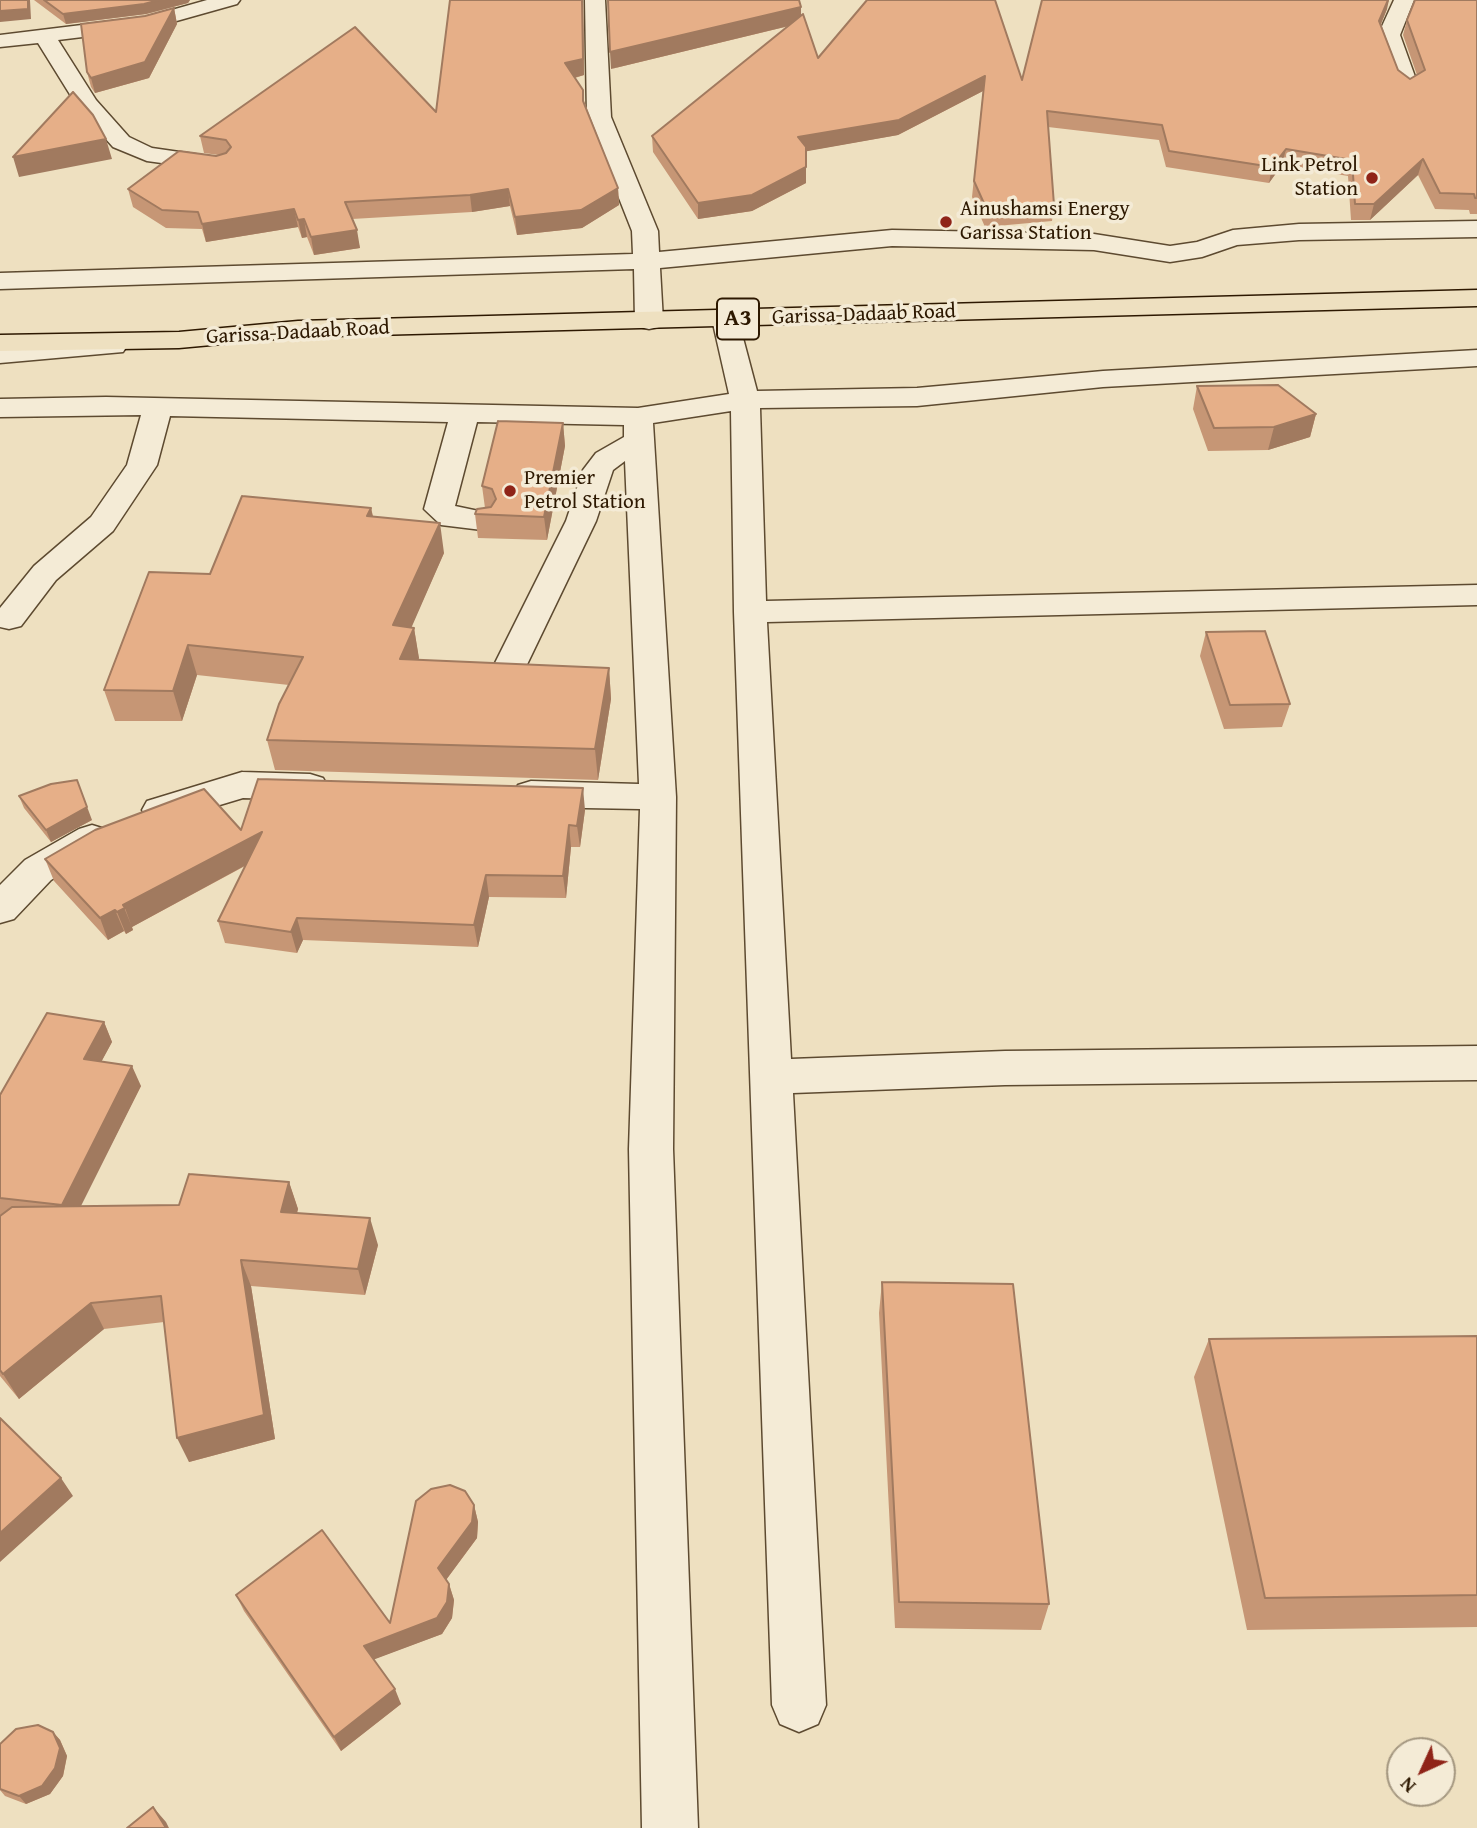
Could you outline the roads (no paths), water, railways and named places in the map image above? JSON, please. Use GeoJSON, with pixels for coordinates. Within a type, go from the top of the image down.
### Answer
{"type":"FeatureCollection","features":[{"type":"Feature","properties":{"kind":"highway","name":"Garissa-Dadaab Road"},"geometry":{"type":"LineString","coordinates":[[0,343],[179,340],[298,329],[1477,298]]}},
{"type":"Feature","properties":{"kind":"street"},"geometry":{"type":"LineString","coordinates":[[0,41],[148,23],[230,0]]}},
{"type":"Feature","properties":{"kind":"street"},"geometry":{"type":"LineString","coordinates":[[594,0],[599,117],[645,231],[649,321]]}},
{"type":"Feature","properties":{"kind":"street"},"geometry":{"type":"LineString","coordinates":[[1404,0],[1389,35],[1408,85]]}},
{"type":"Feature","properties":{"kind":"street"},"geometry":{"type":"LineString","coordinates":[[45,36],[87,103],[121,142],[147,154],[220,164]]}},
{"type":"Feature","properties":{"kind":"street"},"geometry":{"type":"LineString","coordinates":[[0,281],[647,261],[892,238],[1094,242],[1170,254],[1202,249],[1233,238],[1299,232],[1477,229]]}},
{"type":"Feature","properties":{"kind":"street"},"geometry":{"type":"LineString","coordinates":[[725,319],[745,401],[750,612],[799,1705]]}},
{"type":"Feature","properties":{"kind":"street"},"geometry":{"type":"LineString","coordinates":[[0,355],[179,340]]}},
{"type":"Feature","properties":{"kind":"street"},"geometry":{"type":"LineString","coordinates":[[0,408],[158,407],[465,414],[639,429],[745,401],[917,397],[1103,379],[1477,358]]}},
{"type":"Feature","properties":{"kind":"street"},"geometry":{"type":"LineString","coordinates":[[9,619],[45,573],[102,524],[142,465],[158,407]]}},
{"type":"Feature","properties":{"kind":"street"},"geometry":{"type":"LineString","coordinates":[[465,414],[439,509],[452,518],[482,521]]}},
{"type":"Feature","properties":{"kind":"street"},"geometry":{"type":"LineString","coordinates":[[508,671],[566,521],[606,459],[639,429]]}},
{"type":"Feature","properties":{"kind":"street"},"geometry":{"type":"LineString","coordinates":[[639,429],[658,797],[652,1149],[670,1828]]}},
{"type":"Feature","properties":{"kind":"street"},"geometry":{"type":"LineString","coordinates":[[750,612],[1477,595]]}},
{"type":"Feature","properties":{"kind":"street"},"geometry":{"type":"LineString","coordinates":[[0,909],[38,870],[101,833],[148,814],[242,785],[339,788]]}},
{"type":"Feature","properties":{"kind":"street"},"geometry":{"type":"LineString","coordinates":[[492,792],[658,797]]}},
{"type":"Feature","properties":{"kind":"street"},"geometry":{"type":"LineString","coordinates":[[770,1077],[1005,1068],[1477,1063]]}},
{"type":"Feature","properties":{"kind":"place","name":"Link Petrol Station"},"geometry":{"type":"Point","coordinates":[1372,178]}},
{"type":"Feature","properties":{"kind":"place","name":"Ainushamsi Energy Garissa Station"},"geometry":{"type":"Point","coordinates":[946,222]}},
{"type":"Feature","properties":{"kind":"place","name":"Premier Petrol Station"},"geometry":{"type":"Point","coordinates":[510,491]}}]}
